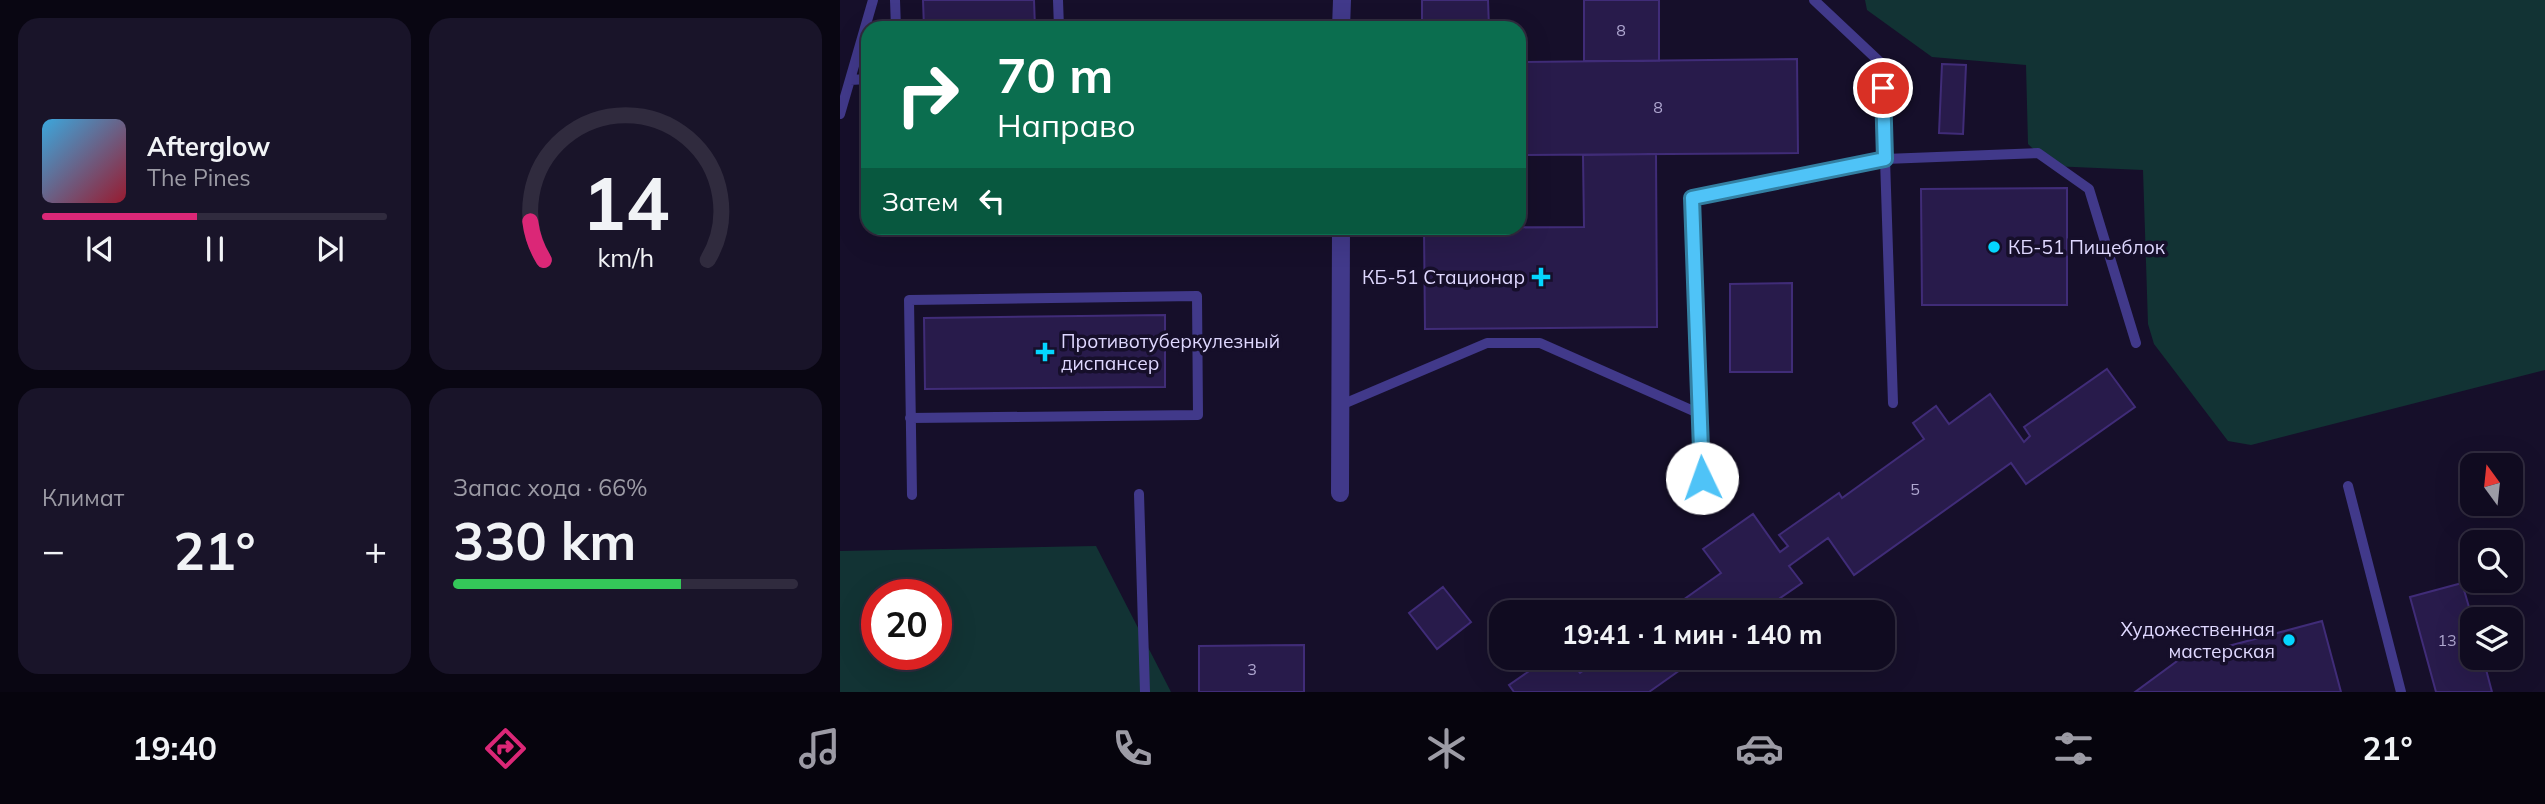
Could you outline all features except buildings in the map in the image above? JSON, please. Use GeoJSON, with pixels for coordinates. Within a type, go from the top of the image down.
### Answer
{"type":"FeatureCollection","features":[{"type":"Feature","properties":{"kind":"street"},"geometry":{"type":"LineString","coordinates":[[1342,0],[1342,21]]}},
{"type":"Feature","properties":{"kind":"street"},"geometry":{"type":"LineString","coordinates":[[1340,493],[1341,235]]}},
{"type":"Feature","properties":{"kind":"lane"},"geometry":{"type":"LineString","coordinates":[[867,21],[873,0]]}},
{"type":"Feature","properties":{"kind":"lane"},"geometry":{"type":"LineString","coordinates":[[895,0],[896,21]]}},
{"type":"Feature","properties":{"kind":"lane"},"geometry":{"type":"LineString","coordinates":[[1058,0],[1059,21]]}},
{"type":"Feature","properties":{"kind":"lane"},"geometry":{"type":"LineString","coordinates":[[1814,0],[1882,64],[1893,403]]}},
{"type":"Feature","properties":{"kind":"lane"},"geometry":{"type":"LineString","coordinates":[[840,114],[861,42]]}},
{"type":"Feature","properties":{"kind":"lane"},"geometry":{"type":"LineString","coordinates":[[850,80],[861,79]]}},
{"type":"Feature","properties":{"kind":"lane"},"geometry":{"type":"LineString","coordinates":[[1702,478],[1692,198],[1885,159],[2038,153],[2089,189],[2136,343]]}},
{"type":"Feature","properties":{"kind":"lane"},"geometry":{"type":"LineString","coordinates":[[910,418],[1198,415],[1197,296],[909,300],[910,418],[912,495]]}},
{"type":"Feature","properties":{"kind":"lane"},"geometry":{"type":"LineString","coordinates":[[1340,405],[1487,343],[1540,343],[1698,413]]}},
{"type":"Feature","properties":{"kind":"lane"},"geometry":{"type":"LineString","coordinates":[[2348,486],[2401,692]]}},
{"type":"Feature","properties":{"kind":"lane"},"geometry":{"type":"LineString","coordinates":[[1139,495],[1145,692]]}},
{"type":"Feature","properties":{"kind":"green space"},"geometry":{"type":"Polygon","coordinates":[[[1865,0],[2545,0],[2545,370],[2251,445],[2228,441],[2154,344],[2148,324],[2143,170],[2051,166],[2028,144],[2026,65],[1932,57],[1867,10],[1865,0]]]}},
{"type":"Feature","properties":{"kind":"green space"},"geometry":{"type":"Polygon","coordinates":[[[1096,546],[1171,692],[840,692],[840,551],[1096,546]]]}},
{"type":"Feature","properties":{"kind":"place","name":"КБ-51 Пищеблок"},"geometry":{"type":"Point","coordinates":[1994,247]}},
{"type":"Feature","properties":{"kind":"place","name":"КБ-51 Стационар"},"geometry":{"type":"Point","coordinates":[1541,277]}},
{"type":"Feature","properties":{"kind":"place","name":"Противотуберкулезный диспансер"},"geometry":{"type":"Point","coordinates":[1045,352]}},
{"type":"Feature","properties":{"kind":"place","name":"Художественная мастерская"},"geometry":{"type":"Point","coordinates":[2289,640]}},
{"type":"Feature","properties":{"kind":"route"},"geometry":{"type":"LineString","coordinates":[[1702,478],[1692,198],[1885,159],[1883,88]]}}]}
